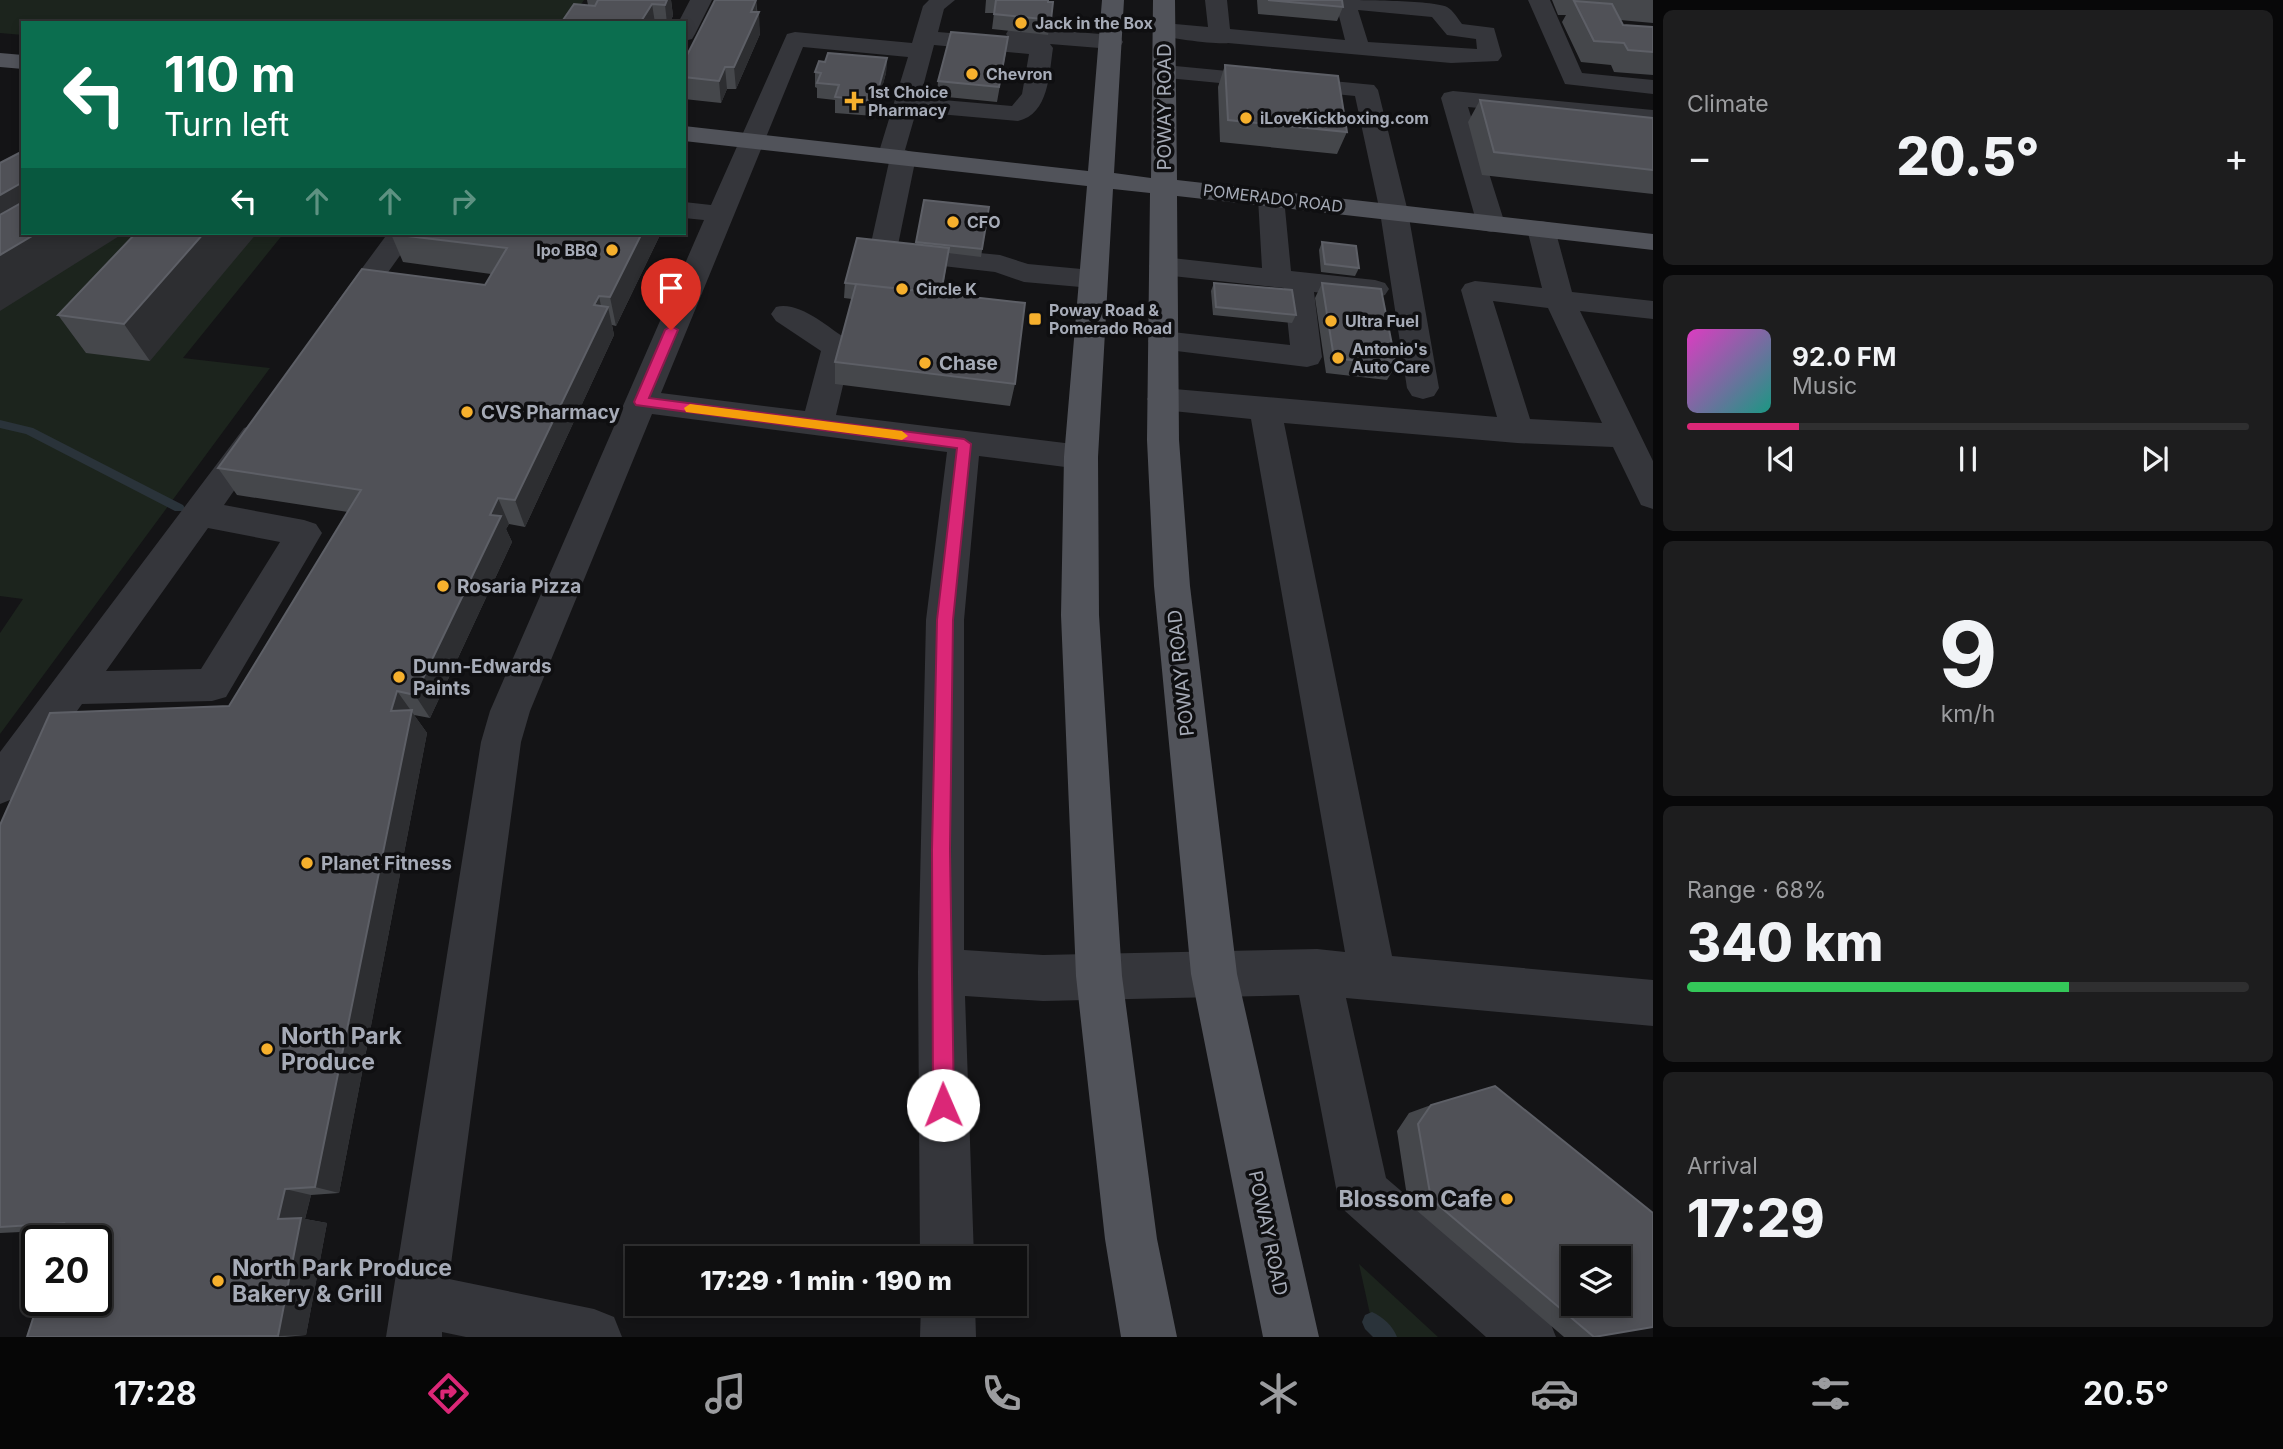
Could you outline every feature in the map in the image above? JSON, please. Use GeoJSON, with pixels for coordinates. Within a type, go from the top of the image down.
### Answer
{"type":"FeatureCollection","features":[{"type":"Feature","properties":{"kind":"main road"},"geometry":{"type":"LineString","coordinates":[[1113,0],[1081,457],[1078,531],[1081,665],[1099,976],[1131,1239],[1149,1337]]}},
{"type":"Feature","properties":{"kind":"main road","name":"POWAY ROAD"},"geometry":{"type":"LineString","coordinates":[[1164,0],[1163,399],[1172,586],[1214,974],[1291,1337]]}},
{"type":"Feature","properties":{"kind":"main road"},"geometry":{"type":"LineString","coordinates":[[0,60],[21,62]]}},
{"type":"Feature","properties":{"kind":"main road","name":"POMERADO ROAD"},"geometry":{"type":"LineString","coordinates":[[686,133],[1653,242]]}},
{"type":"Feature","properties":{"kind":"lane"},"geometry":{"type":"LineString","coordinates":[[686,30],[701,0]]}},
{"type":"Feature","properties":{"kind":"lane"},"geometry":{"type":"LineString","coordinates":[[1216,0],[1220,37]]}},
{"type":"Feature","properties":{"kind":"lane"},"geometry":{"type":"LineString","coordinates":[[1539,0],[1573,79],[1653,87]]}},
{"type":"Feature","properties":{"kind":"lane"},"geometry":{"type":"LineString","coordinates":[[1359,48],[1345,2],[1439,11],[1455,30],[1486,33]]}},
{"type":"Feature","properties":{"kind":"lane"},"geometry":{"type":"LineString","coordinates":[[1164,30],[1451,57],[1490,56],[1486,33],[1463,3]]}},
{"type":"Feature","properties":{"kind":"lane"},"geometry":{"type":"LineString","coordinates":[[931,26],[1042,48],[1061,64],[1110,68]]}},
{"type":"Feature","properties":{"kind":"lane"},"geometry":{"type":"LineString","coordinates":[[931,26],[906,104],[883,253],[1000,264],[1024,273],[1092,279]]}},
{"type":"Feature","properties":{"kind":"lane"},"geometry":{"type":"LineString","coordinates":[[594,1337],[417,1319],[505,726],[795,39],[942,26],[1112,41]]}},
{"type":"Feature","properties":{"kind":"lane"},"geometry":{"type":"LineString","coordinates":[[906,104],[1018,114],[1061,64]]}},
{"type":"Feature","properties":{"kind":"lane"},"geometry":{"type":"LineString","coordinates":[[1165,72],[1366,90],[1394,212],[1423,388]]}},
{"type":"Feature","properties":{"kind":"lane"},"geometry":{"type":"LineString","coordinates":[[1491,223],[1453,98],[1653,117]]}},
{"type":"Feature","properties":{"kind":"lane"},"geometry":{"type":"LineString","coordinates":[[1163,341],[1307,357],[1287,280],[1271,198]]}},
{"type":"Feature","properties":{"kind":"lane"},"geometry":{"type":"LineString","coordinates":[[686,210],[721,214]]}},
{"type":"Feature","properties":{"kind":"lane"},"geometry":{"type":"LineString","coordinates":[[1541,229],[1559,299],[1653,496]]}},
{"type":"Feature","properties":{"kind":"lane"},"geometry":{"type":"LineString","coordinates":[[329,334],[401,235]]}},
{"type":"Feature","properties":{"kind":"lane"},"geometry":{"type":"LineString","coordinates":[[1163,266],[1408,293]]}},
{"type":"Feature","properties":{"kind":"lane"},"geometry":{"type":"LineString","coordinates":[[1517,430],[1475,290],[1653,310]]}},
{"type":"Feature","properties":{"kind":"lane"},"geometry":{"type":"LineString","coordinates":[[786,314],[837,347],[817,425]]}},
{"type":"Feature","properties":{"kind":"lane"},"geometry":{"type":"LineString","coordinates":[[1163,399],[1266,411],[1625,436]]}},
{"type":"Feature","properties":{"kind":"lane"},"geometry":{"type":"LineString","coordinates":[[641,402],[1081,457]]}},
{"type":"Feature","properties":{"kind":"lane"},"geometry":{"type":"LineString","coordinates":[[1266,411],[1373,977]]}},
{"type":"Feature","properties":{"kind":"lane"},"geometry":{"type":"LineString","coordinates":[[0,785],[273,412]]}},
{"type":"Feature","properties":{"kind":"lane"},"geometry":{"type":"LineString","coordinates":[[947,1246],[941,972],[945,620],[964,444]]}},
{"type":"Feature","properties":{"kind":"lane"},"geometry":{"type":"LineString","coordinates":[[72,688],[212,685],[304,533],[200,513]]}},
{"type":"Feature","properties":{"kind":"lane"},"geometry":{"type":"LineString","coordinates":[[941,972],[1043,978],[1317,972],[1653,1003]]}},
{"type":"Feature","properties":{"kind":"lane"},"geometry":{"type":"LineString","coordinates":[[1317,972],[1363,1193],[1528,1337]]}},
{"type":"Feature","properties":{"kind":"lane"},"geometry":{"type":"LineString","coordinates":[[948,1316],[948,1337]]}},
{"type":"Feature","properties":{"kind":"shaded area"},"geometry":{"type":"Polygon","coordinates":[[[0,0],[584,0],[569,21],[21,21],[21,35],[0,33],[0,0]]]}},
{"type":"Feature","properties":{"kind":"shaded area"},"geometry":{"type":"Polygon","coordinates":[[[25,235],[282,235],[183,358],[270,368],[0,734],[0,633],[23,599],[0,596],[0,248],[25,235]]]}},
{"type":"Feature","properties":{"kind":"shaded area"},"geometry":{"type":"Polygon","coordinates":[[[1359,1264],[1438,1337],[1375,1337],[1359,1264]]]}},
{"type":"Feature","properties":{"kind":"building"},"geometry":{"type":"Polygon","coordinates":[[[598,0],[667,0],[665,5],[652,4],[641,21],[562,21],[574,4],[595,6],[598,0]]]}},
{"type":"Feature","properties":{"kind":"building"},"geometry":{"type":"Polygon","coordinates":[[[715,0],[756,0],[751,12],[759,12],[734,67],[725,67],[719,81],[686,77],[686,57],[715,0]]]}},
{"type":"Feature","properties":{"kind":"building"},"geometry":{"type":"Polygon","coordinates":[[[996,0],[1048,0],[1053,2],[1051,20],[994,14],[996,0]]]}},
{"type":"Feature","properties":{"kind":"building"},"geometry":{"type":"Polygon","coordinates":[[[1268,0],[1342,0],[1343,7],[1268,0]]]}},
{"type":"Feature","properties":{"kind":"building"},"geometry":{"type":"Polygon","coordinates":[[[1574,1],[1612,4],[1623,25],[1653,27],[1653,52],[1628,50],[1624,43],[1594,41],[1574,1]]]}},
{"type":"Feature","properties":{"kind":"building","name":"Chevron"},"geometry":{"type":"Polygon","coordinates":[[[951,32],[1008,37],[999,87],[938,81],[951,32]]]}},
{"type":"Feature","properties":{"kind":"building"},"geometry":{"type":"Polygon","coordinates":[[[828,53],[887,58],[875,101],[835,97],[839,85],[817,83],[821,73],[815,72],[819,61],[825,62],[828,53]]]}},
{"type":"Feature","properties":{"kind":"building"},"geometry":{"type":"Polygon","coordinates":[[[1225,65],[1338,76],[1347,132],[1228,120],[1225,65]]]}},
{"type":"Feature","properties":{"kind":"building"},"geometry":{"type":"Polygon","coordinates":[[[1480,100],[1653,118],[1653,170],[1494,152],[1480,100]]]}},
{"type":"Feature","properties":{"kind":"building"},"geometry":{"type":"Polygon","coordinates":[[[21,152],[21,183],[0,195],[0,163],[21,152]]]}},
{"type":"Feature","properties":{"kind":"building"},"geometry":{"type":"Polygon","coordinates":[[[924,200],[989,207],[982,249],[916,242],[924,200]]]}},
{"type":"Feature","properties":{"kind":"building"},"geometry":{"type":"Polygon","coordinates":[[[21,203],[21,235],[34,235],[0,255],[0,215],[21,203]]]}},
{"type":"Feature","properties":{"kind":"building"},"geometry":{"type":"Polygon","coordinates":[[[134,235],[202,235],[124,324],[58,315],[134,235]]]}},
{"type":"Feature","properties":{"kind":"building"},"geometry":{"type":"Polygon","coordinates":[[[399,235],[641,235],[610,297],[599,296],[594,305],[608,307],[515,500],[498,498],[490,515],[501,516],[415,695],[397,691],[391,711],[412,710],[315,1187],[285,1189],[278,1219],[301,1218],[278,1336],[27,1337],[34,1316],[112,1316],[112,1225],[63,1225],[64,1223],[0,1227],[0,825],[50,713],[229,706],[361,490],[218,468],[362,269],[485,285],[507,248],[399,235]]]}},
{"type":"Feature","properties":{"kind":"building"},"geometry":{"type":"Polygon","coordinates":[[[857,238],[949,248],[941,293],[845,283],[857,238]]]}},
{"type":"Feature","properties":{"kind":"building"},"geometry":{"type":"Polygon","coordinates":[[[1322,242],[1356,246],[1359,268],[1325,264],[1322,242]]]}},
{"type":"Feature","properties":{"kind":"building"},"geometry":{"type":"Polygon","coordinates":[[[1214,283],[1292,290],[1296,315],[1216,307],[1214,283]]]}},
{"type":"Feature","properties":{"kind":"building"},"geometry":{"type":"Polygon","coordinates":[[[1322,283],[1381,289],[1396,365],[1334,358],[1322,283]]]}},
{"type":"Feature","properties":{"kind":"building"},"geometry":{"type":"Polygon","coordinates":[[[856,284],[1025,303],[1015,384],[835,362],[856,284]]]}},
{"type":"Feature","properties":{"kind":"building"},"geometry":{"type":"Polygon","coordinates":[[[1495,1086],[1653,1213],[1653,1327],[1594,1337],[1569,1316],[1631,1316],[1631,1246],[1561,1246],[1561,1309],[1431,1199],[1418,1124],[1431,1105],[1495,1086]]]}},
{"type":"Feature","properties":{"kind":"waterway"},"geometry":{"type":"LineString","coordinates":[[0,424],[29,431],[179,508]]}},
{"type":"Feature","properties":{"kind":"waterway"},"geometry":{"type":"LineString","coordinates":[[1372,1322],[1387,1337]]}},
{"type":"Feature","properties":{"kind":"slow traffic"},"geometry":{"type":"LineString","coordinates":[[690,408],[902,436]]}},
{"type":"Feature","properties":{"kind":"place","name":"Jack in the Box"},"geometry":{"type":"Point","coordinates":[1021,23]}},
{"type":"Feature","properties":{"kind":"place","name":"Chevron"},"geometry":{"type":"Point","coordinates":[972,74]}},
{"type":"Feature","properties":{"kind":"place","name":"1st Choice Pharmacy"},"geometry":{"type":"Point","coordinates":[854,101]}},
{"type":"Feature","properties":{"kind":"place","name":"iLoveKickboxing.com"},"geometry":{"type":"Point","coordinates":[1246,118]}},
{"type":"Feature","properties":{"kind":"place","name":"CFO"},"geometry":{"type":"Point","coordinates":[953,222]}},
{"type":"Feature","properties":{"kind":"place","name":"Ipo BBQ"},"geometry":{"type":"Point","coordinates":[612,250]}},
{"type":"Feature","properties":{"kind":"place","name":"Circle K"},"geometry":{"type":"Point","coordinates":[902,289]}},
{"type":"Feature","properties":{"kind":"place","name":"Poway Road & Pomerado Road"},"geometry":{"type":"Point","coordinates":[1035,319]}},
{"type":"Feature","properties":{"kind":"place","name":"Ultra Fuel"},"geometry":{"type":"Point","coordinates":[1331,321]}},
{"type":"Feature","properties":{"kind":"place","name":"Antonio's Auto Care"},"geometry":{"type":"Point","coordinates":[1338,358]}},
{"type":"Feature","properties":{"kind":"place","name":"Chase"},"geometry":{"type":"Point","coordinates":[925,363]}},
{"type":"Feature","properties":{"kind":"place","name":"CVS Pharmacy"},"geometry":{"type":"Point","coordinates":[467,412]}},
{"type":"Feature","properties":{"kind":"place","name":"Rosaria Pizza"},"geometry":{"type":"Point","coordinates":[443,586]}},
{"type":"Feature","properties":{"kind":"place","name":"Dunn-Edwards Paints"},"geometry":{"type":"Point","coordinates":[399,677]}},
{"type":"Feature","properties":{"kind":"place","name":"Planet Fitness"},"geometry":{"type":"Point","coordinates":[307,863]}},
{"type":"Feature","properties":{"kind":"place","name":"North Park Produce"},"geometry":{"type":"Point","coordinates":[267,1049]}},
{"type":"Feature","properties":{"kind":"place","name":"Blossom Cafe"},"geometry":{"type":"Point","coordinates":[1507,1199]}},
{"type":"Feature","properties":{"kind":"place","name":"North Park Produce Bakery & Grill"},"geometry":{"type":"Point","coordinates":[218,1281]}},
{"type":"Feature","properties":{"kind":"route"},"geometry":{"type":"LineString","coordinates":[[671,330],[641,402],[964,444],[945,620],[941,850],[943,1105]]}}]}
